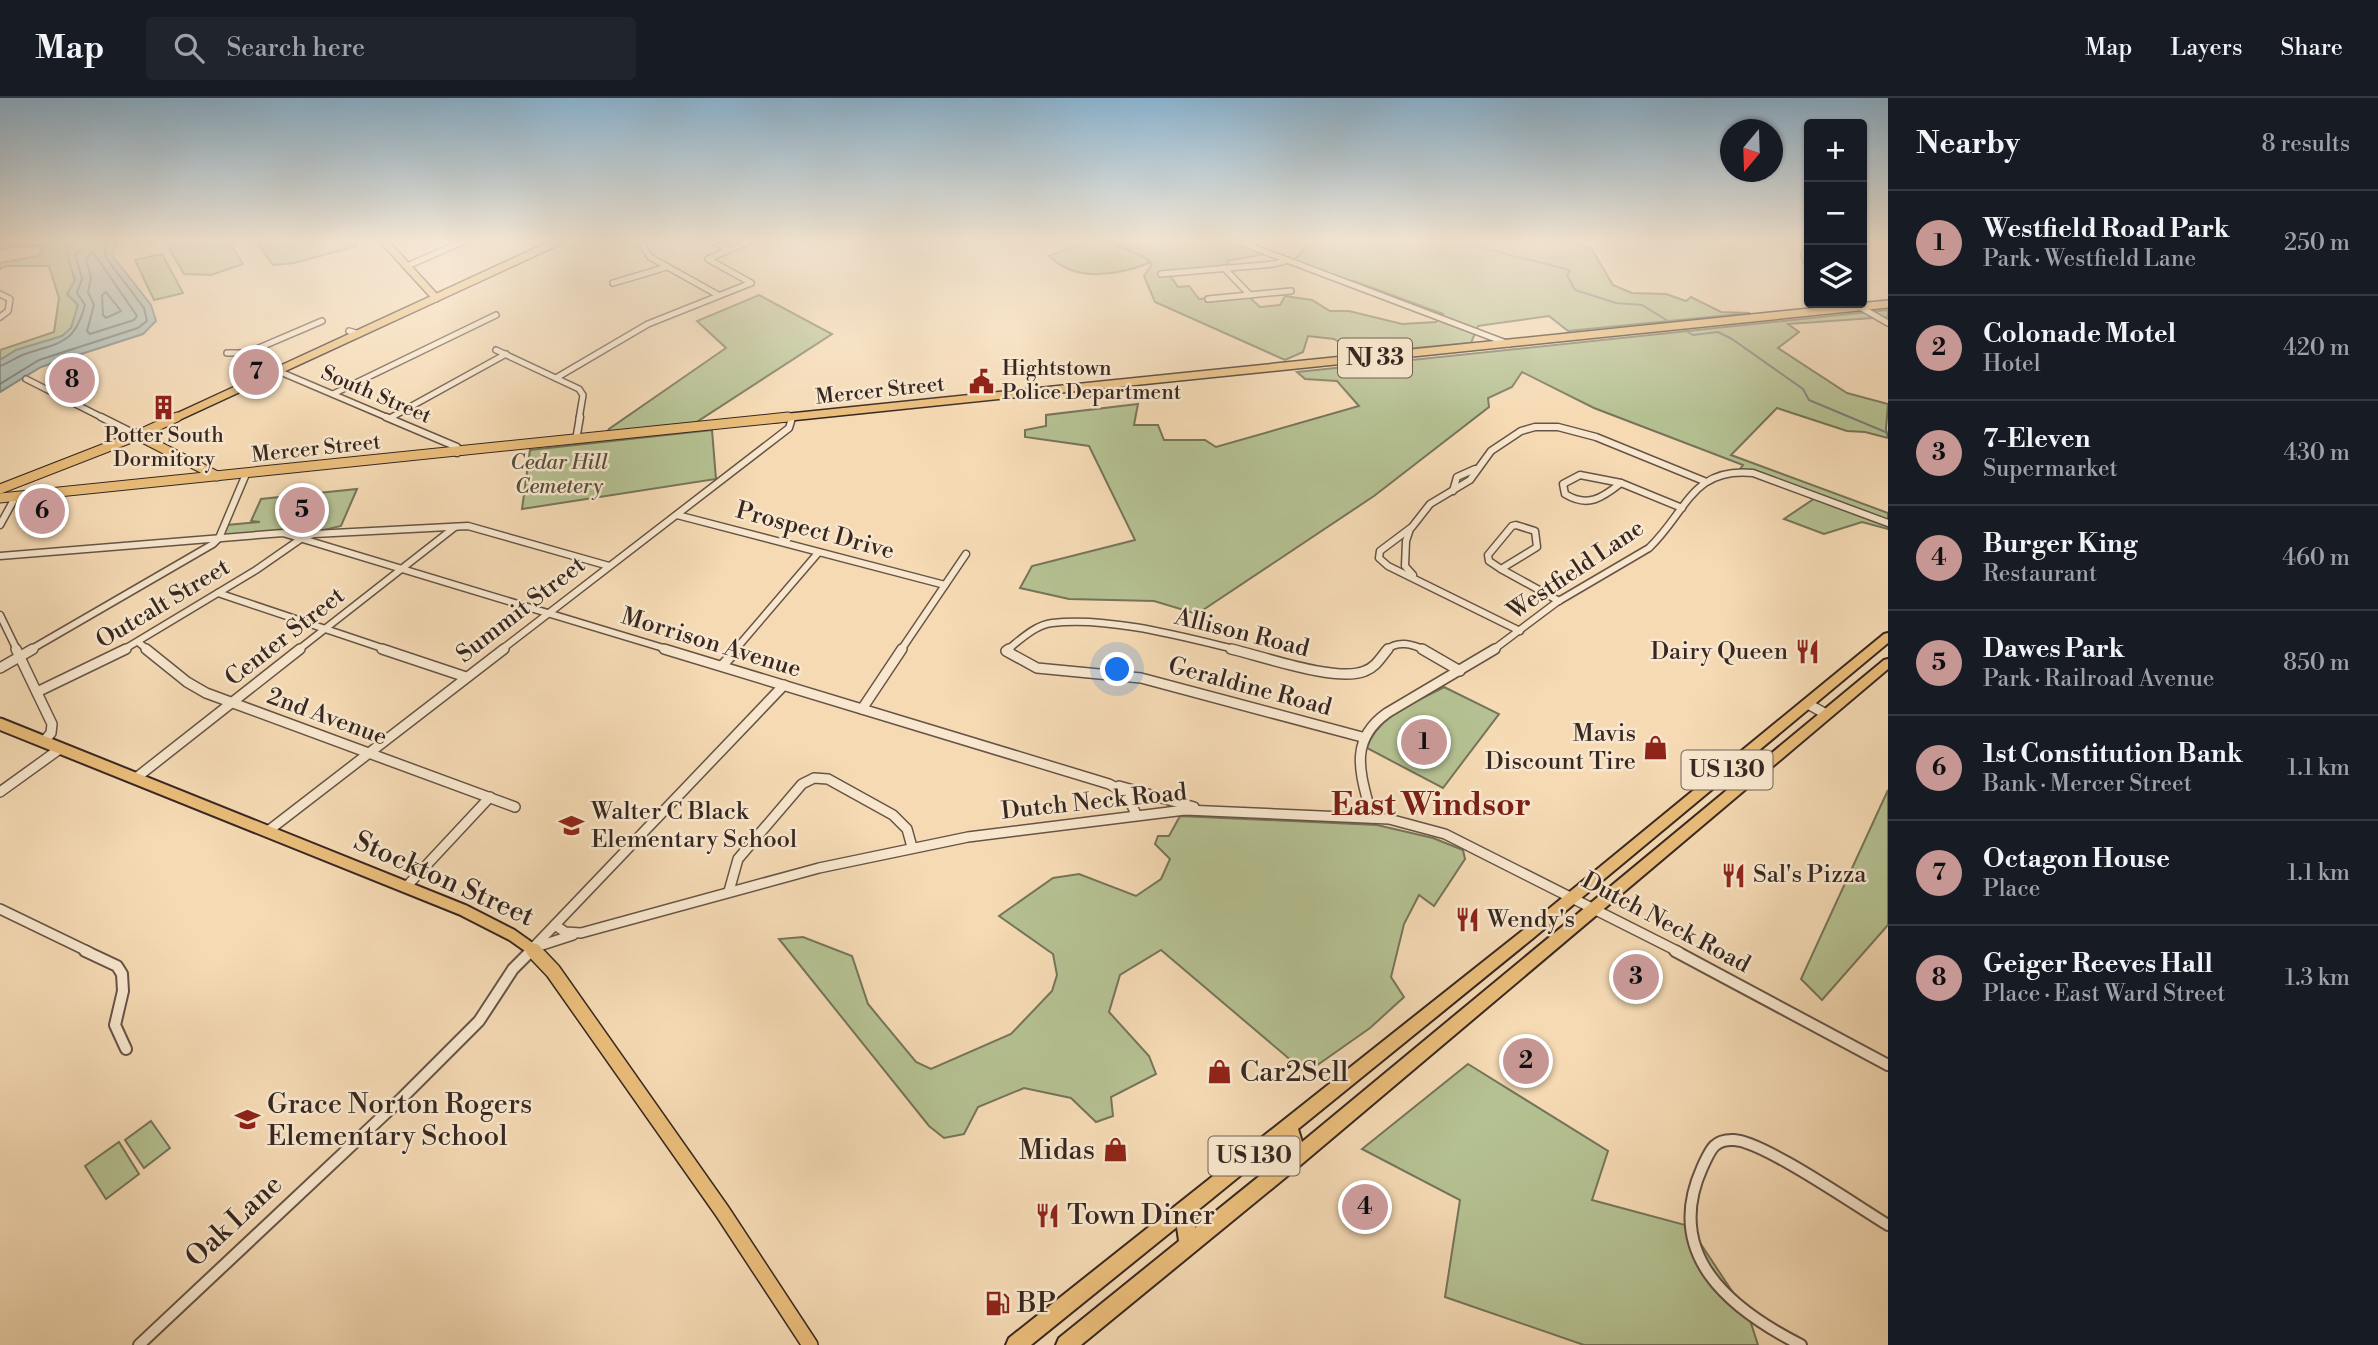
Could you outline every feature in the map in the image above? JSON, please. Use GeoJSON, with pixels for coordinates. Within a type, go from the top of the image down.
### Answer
{"type":"FeatureCollection","features":[{"type":"Feature","properties":{"kind":"highway","name":"US 130"},"geometry":{"type":"LineString","coordinates":[[1016,1345],[1289,1128],[1888,637]]}},
{"type":"Feature","properties":{"kind":"highway","name":"US 130"},"geometry":{"type":"LineString","coordinates":[[1066,1345],[1291,1162],[1888,663]]}},
{"type":"Feature","properties":{"kind":"highway"},"geometry":{"type":"LineString","coordinates":[[1289,1128],[1294,1145],[1291,1162]]}},
{"type":"Feature","properties":{"kind":"highway"},"geometry":{"type":"LineString","coordinates":[[1189,1246],[1186,1226],[1190,1207]]}},
{"type":"Feature","properties":{"kind":"main road"},"geometry":{"type":"LineString","coordinates":[[0,489],[135,434],[436,298]]}},
{"type":"Feature","properties":{"kind":"main road","name":"Mercer Street"},"geometry":{"type":"LineString","coordinates":[[1867,306],[1888,304]]}},
{"type":"Feature","properties":{"kind":"main road","name":"Mercer Street"},"geometry":{"type":"LineString","coordinates":[[0,498],[1851,308]]}},
{"type":"Feature","properties":{"kind":"main road"},"geometry":{"type":"LineString","coordinates":[[135,434],[217,477]]}},
{"type":"Feature","properties":{"kind":"main road","name":"Stockton Street"},"geometry":{"type":"LineString","coordinates":[[0,723],[494,924],[533,948],[553,971],[714,1200],[810,1345]]}},
{"type":"Feature","properties":{"kind":"street"},"geometry":{"type":"LineString","coordinates":[[0,317],[8,312],[8,298]]}},
{"type":"Feature","properties":{"kind":"street"},"geometry":{"type":"LineString","coordinates":[[556,378],[648,324],[710,298]]}},
{"type":"Feature","properties":{"kind":"street"},"geometry":{"type":"LineString","coordinates":[[1208,299],[1216,298]]}},
{"type":"Feature","properties":{"kind":"street"},"geometry":{"type":"LineString","coordinates":[[1388,298],[1509,344]]}},
{"type":"Feature","properties":{"kind":"street"},"geometry":{"type":"LineString","coordinates":[[1863,308],[1888,323]]}},
{"type":"Feature","properties":{"kind":"street"},"geometry":{"type":"LineString","coordinates":[[333,394],[496,316]]}},
{"type":"Feature","properties":{"kind":"street"},"geometry":{"type":"LineString","coordinates":[[227,353],[247,354],[322,321]]}},
{"type":"Feature","properties":{"kind":"street"},"geometry":{"type":"LineString","coordinates":[[496,350],[582,391],[576,440]]}},
{"type":"Feature","properties":{"kind":"street"},"geometry":{"type":"LineString","coordinates":[[390,418],[506,354]]}},
{"type":"Feature","properties":{"kind":"street","name":"South Street"},"geometry":{"type":"LineString","coordinates":[[278,371],[457,447],[457,453]]}},
{"type":"Feature","properties":{"kind":"street"},"geometry":{"type":"LineString","coordinates":[[26,379],[135,434]]}},
{"type":"Feature","properties":{"kind":"street","name":"Summit Street"},"geometry":{"type":"LineString","coordinates":[[268,831],[789,428],[792,418]]}},
{"type":"Feature","properties":{"kind":"street"},"geometry":{"type":"LineString","coordinates":[[1418,579],[1405,566],[1406,541],[1412,527],[1430,504],[1470,480],[1491,451],[1521,431],[1550,426],[1610,441],[1704,481],[1727,471],[1753,472],[1888,523]]}},
{"type":"Feature","properties":{"kind":"street"},"geometry":{"type":"LineString","coordinates":[[0,668],[213,544],[219,538],[246,474]]}},
{"type":"Feature","properties":{"kind":"street"},"geometry":{"type":"LineString","coordinates":[[1621,484],[1599,501],[1591,503],[1569,497],[1563,491],[1563,484],[1580,475],[1604,478],[1621,484],[1682,508]]}},
{"type":"Feature","properties":{"kind":"street","name":"Westfield Lane"},"geometry":{"type":"LineString","coordinates":[[1362,737],[1378,719],[1460,671],[1559,601],[1651,546],[1704,481]]}},
{"type":"Feature","properties":{"kind":"street"},"geometry":{"type":"LineString","coordinates":[[0,525],[16,496]]}},
{"type":"Feature","properties":{"kind":"street","name":"Prospect Drive"},"geometry":{"type":"LineString","coordinates":[[677,515],[944,585]]}},
{"type":"Feature","properties":{"kind":"street","name":"Center Street"},"geometry":{"type":"LineString","coordinates":[[136,778],[458,526]]}},
{"type":"Feature","properties":{"kind":"street"},"geometry":{"type":"LineString","coordinates":[[0,556],[276,533],[302,538],[319,533],[468,526],[609,566]]}},
{"type":"Feature","properties":{"kind":"street"},"geometry":{"type":"LineString","coordinates":[[1502,569],[1536,549],[1535,531],[1526,526],[1512,526],[1488,555],[1489,561],[1502,569],[1559,601]]}},
{"type":"Feature","properties":{"kind":"street"},"geometry":{"type":"LineString","coordinates":[[1412,527],[1380,551],[1379,558],[1388,566],[1520,631]]}},
{"type":"Feature","properties":{"kind":"street","name":"Morrison Avenue"},"geometry":{"type":"LineString","coordinates":[[302,538],[1109,784],[1211,811]]}},
{"type":"Feature","properties":{"kind":"street","name":"Outcalt Street"},"geometry":{"type":"LineString","coordinates":[[37,692],[95,667],[218,593],[302,538]]}},
{"type":"Feature","properties":{"kind":"street"},"geometry":{"type":"LineString","coordinates":[[722,666],[818,553]]}},
{"type":"Feature","properties":{"kind":"street"},"geometry":{"type":"LineString","coordinates":[[862,709],[966,554]]}},
{"type":"Feature","properties":{"kind":"street"},"geometry":{"type":"LineString","coordinates":[[218,593],[466,677]]}},
{"type":"Feature","properties":{"kind":"street"},"geometry":{"type":"LineString","coordinates":[[0,615],[52,723],[51,733],[44,741]]}},
{"type":"Feature","properties":{"kind":"street","name":"Allison Road"},"geometry":{"type":"LineString","coordinates":[[1006,651],[1043,625],[1083,622],[1161,632],[1337,675],[1356,674],[1371,668],[1388,648],[1398,644],[1410,645],[1460,671]]}},
{"type":"Feature","properties":{"kind":"street","name":"2nd Avenue"},"geometry":{"type":"LineString","coordinates":[[138,642],[193,686],[515,807]]}},
{"type":"Feature","properties":{"kind":"street","name":"Geraldine Road"},"geometry":{"type":"LineString","coordinates":[[1006,651],[1037,668],[1141,678],[1362,737]]}},
{"type":"Feature","properties":{"kind":"street","name":"Oak Lane"},"geometry":{"type":"LineString","coordinates":[[139,1345],[479,1021],[505,979],[533,948],[784,685]]}},
{"type":"Feature","properties":{"kind":"street"},"geometry":{"type":"LineString","coordinates":[[1808,704],[1826,714]]}},
{"type":"Feature","properties":{"kind":"street"},"geometry":{"type":"LineString","coordinates":[[1362,737],[1359,760],[1372,818]]}},
{"type":"Feature","properties":{"kind":"street"},"geometry":{"type":"LineString","coordinates":[[0,792],[61,748]]}},
{"type":"Feature","properties":{"kind":"street"},"geometry":{"type":"LineString","coordinates":[[729,891],[735,864],[802,784],[814,778],[828,779],[893,815],[907,829],[912,847]]}},
{"type":"Feature","properties":{"kind":"street","name":"Morrison Avenue"},"geometry":{"type":"LineString","coordinates":[[1109,784],[1126,793],[1136,814]]}},
{"type":"Feature","properties":{"kind":"street"},"geometry":{"type":"LineString","coordinates":[[406,887],[490,797]]}},
{"type":"Feature","properties":{"kind":"street","name":"Dutch Neck Road"},"geometry":{"type":"LineString","coordinates":[[533,948],[729,891],[912,847],[1136,814],[1211,811],[1372,818],[1404,822],[1445,834],[1594,908],[1888,1065]]}},
{"type":"Feature","properties":{"kind":"street"},"geometry":{"type":"LineString","coordinates":[[0,909],[117,966],[124,981],[116,1021],[117,1033],[126,1048]]}},
{"type":"Feature","properties":{"kind":"street"},"geometry":{"type":"LineString","coordinates":[[555,925],[565,932],[581,933]]}},
{"type":"Feature","properties":{"kind":"street"},"geometry":{"type":"LineString","coordinates":[[1801,1345],[1766,1328],[1738,1306],[1721,1289],[1698,1253],[1691,1236],[1689,1208],[1711,1148],[1717,1142],[1736,1140],[1762,1149],[1888,1225]]}},
{"type":"Feature","properties":{"kind":"green space"},"geometry":{"type":"Polygon","coordinates":[[[59,298],[77,298],[75,319],[70,329],[62,336],[0,360],[0,350],[54,332],[59,298]]]}},
{"type":"Feature","properties":{"kind":"green space","name":"Cedar Hill Cemetery"},"geometry":{"type":"Polygon","coordinates":[[[751,298],[765,298],[832,334],[692,425],[606,434],[609,429],[726,348],[697,321],[751,298]]]}},
{"type":"Feature","properties":{"kind":"green space"},"geometry":{"type":"Polygon","coordinates":[[[1153,298],[1250,298],[1260,307],[1280,305],[1284,298],[1300,298],[1312,300],[1330,311],[1349,311],[1402,324],[1436,322],[1443,314],[1400,298],[1678,298],[1686,301],[1693,298],[1721,312],[1750,313],[1568,331],[1549,316],[1478,326],[1471,343],[1358,353],[1334,339],[1308,336],[1303,352],[1285,360],[1155,302],[1153,298]]]}},
{"type":"Feature","properties":{"kind":"green space"},"geometry":{"type":"Polygon","coordinates":[[[1888,310],[1888,317],[1788,324],[1799,332],[1778,348],[1847,393],[1888,404],[1888,438],[1847,431],[1777,408],[1731,455],[1888,513],[1888,529],[1862,522],[1824,534],[1784,519],[1818,496],[1740,469],[1743,465],[1594,408],[1522,372],[1512,387],[1488,398],[1489,407],[1374,496],[1197,614],[1154,601],[1069,599],[1020,588],[1032,566],[1135,540],[1089,446],[1025,437],[1025,430],[1046,426],[1046,415],[1138,404],[1134,425],[1158,425],[1164,440],[1205,440],[1216,447],[1359,406],[1337,381],[1305,379],[1297,372],[1888,310]]]}},
{"type":"Feature","properties":{"kind":"green space","name":"Cedar Hill Cemetery"},"geometry":{"type":"Polygon","coordinates":[[[712,430],[716,479],[522,509],[530,450],[712,430]]]}},
{"type":"Feature","properties":{"kind":"green space"},"geometry":{"type":"Polygon","coordinates":[[[357,489],[341,526],[302,535],[284,531],[223,535],[227,525],[260,522],[251,521],[261,499],[357,489]]]}},
{"type":"Feature","properties":{"kind":"green space"},"geometry":{"type":"Polygon","coordinates":[[[1444,687],[1499,714],[1443,788],[1367,748],[1379,727],[1388,719],[1410,704],[1444,687]]]}},
{"type":"Feature","properties":{"kind":"green space"},"geometry":{"type":"Polygon","coordinates":[[[1888,790],[1888,925],[1822,1000],[1801,979],[1888,790]]]}},
{"type":"Feature","properties":{"kind":"green space"},"geometry":{"type":"Polygon","coordinates":[[[1180,816],[1377,825],[1433,838],[1463,850],[1465,859],[1434,906],[1419,895],[1404,924],[1391,977],[1404,997],[1370,1028],[1306,1073],[1161,950],[1120,975],[1109,1012],[1149,1056],[1156,1074],[1111,1097],[1113,1116],[1096,1122],[1071,1098],[1024,1088],[978,1107],[964,1134],[944,1138],[929,1126],[779,939],[803,937],[852,956],[868,1004],[916,1062],[931,1069],[1011,1034],[1052,991],[1057,975],[1053,954],[999,916],[1053,878],[1079,874],[1136,896],[1161,879],[1170,859],[1155,844],[1158,836],[1169,836],[1180,816]]]}},
{"type":"Feature","properties":{"kind":"green space"},"geometry":{"type":"Polygon","coordinates":[[[1468,1064],[1608,1151],[1592,1200],[1689,1226],[1749,1317],[1758,1345],[1584,1345],[1445,1297],[1460,1200],[1362,1149],[1468,1064]]]}},
{"type":"Feature","properties":{"kind":"green space"},"geometry":{"type":"Polygon","coordinates":[[[151,1121],[170,1148],[144,1168],[125,1140],[151,1121]]]}},
{"type":"Feature","properties":{"kind":"green space"},"geometry":{"type":"Polygon","coordinates":[[[119,1142],[139,1174],[106,1199],[85,1166],[119,1142]]]}},
{"type":"Feature","properties":{"kind":"water"},"geometry":{"type":"Polygon","coordinates":[[[71,298],[146,298],[156,321],[143,334],[41,367],[0,392],[0,360],[16,350],[62,336],[71,328],[78,305],[71,298]]]}},
{"type":"Feature","properties":{"kind":"waterway"},"geometry":{"type":"LineString","coordinates":[[1601,298],[1616,303],[1642,305],[1673,324]]}},
{"type":"Feature","properties":{"kind":"waterway"},"geometry":{"type":"LineString","coordinates":[[1679,327],[1693,335],[1718,332],[1732,339],[1803,389],[1809,400],[1888,433]]}},
{"type":"Feature","properties":{"kind":"place","name":"Octagon House"},"geometry":{"type":"Point","coordinates":[256,372]}},
{"type":"Feature","properties":{"kind":"place","name":"Geiger Reeves Hall"},"geometry":{"type":"Point","coordinates":[72,380]}},
{"type":"Feature","properties":{"kind":"place","name":"Hightstown Police Department"},"geometry":{"type":"Point","coordinates":[982,381]}},
{"type":"Feature","properties":{"kind":"place","name":"Potter South Dormitory"},"geometry":{"type":"Point","coordinates":[164,407]}},
{"type":"Feature","properties":{"kind":"place","name":"Dawes Park"},"geometry":{"type":"Point","coordinates":[302,510]}},
{"type":"Feature","properties":{"kind":"place","name":"1st Constitution Bank"},"geometry":{"type":"Point","coordinates":[42,511]}},
{"type":"Feature","properties":{"kind":"place","name":"Dairy Queen"},"geometry":{"type":"Point","coordinates":[1808,652]}},
{"type":"Feature","properties":{"kind":"place","name":"Westfield Road Park"},"geometry":{"type":"Point","coordinates":[1424,742]}},
{"type":"Feature","properties":{"kind":"place","name":"Mavis Discount Tire"},"geometry":{"type":"Point","coordinates":[1656,748]}},
{"type":"Feature","properties":{"kind":"place","name":"Walter C Black Elementary School"},"geometry":{"type":"Point","coordinates":[571,826]}},
{"type":"Feature","properties":{"kind":"place","name":"Sal's Pizza"},"geometry":{"type":"Point","coordinates":[1733,875]}},
{"type":"Feature","properties":{"kind":"place","name":"Wendy's"},"geometry":{"type":"Point","coordinates":[1467,920]}},
{"type":"Feature","properties":{"kind":"place","name":"7-Eleven"},"geometry":{"type":"Point","coordinates":[1636,977]}},
{"type":"Feature","properties":{"kind":"place","name":"Colonade Motel"},"geometry":{"type":"Point","coordinates":[1526,1061]}},
{"type":"Feature","properties":{"kind":"place","name":"Car2Sell"},"geometry":{"type":"Point","coordinates":[1220,1072]}},
{"type":"Feature","properties":{"kind":"place","name":"Grace Norton Rogers Elementary School"},"geometry":{"type":"Point","coordinates":[247,1120]}},
{"type":"Feature","properties":{"kind":"place","name":"Midas"},"geometry":{"type":"Point","coordinates":[1115,1150]}},
{"type":"Feature","properties":{"kind":"place","name":"Burger King"},"geometry":{"type":"Point","coordinates":[1365,1207]}},
{"type":"Feature","properties":{"kind":"place","name":"Town Diner"},"geometry":{"type":"Point","coordinates":[1047,1215]}},
{"type":"Feature","properties":{"kind":"place","name":"BP"},"geometry":{"type":"Point","coordinates":[997,1303]}},
{"type":"Feature","properties":{"kind":"district","name":"East Windsor"},"geometry":{"type":"Point","coordinates":[1431,805]}}]}
